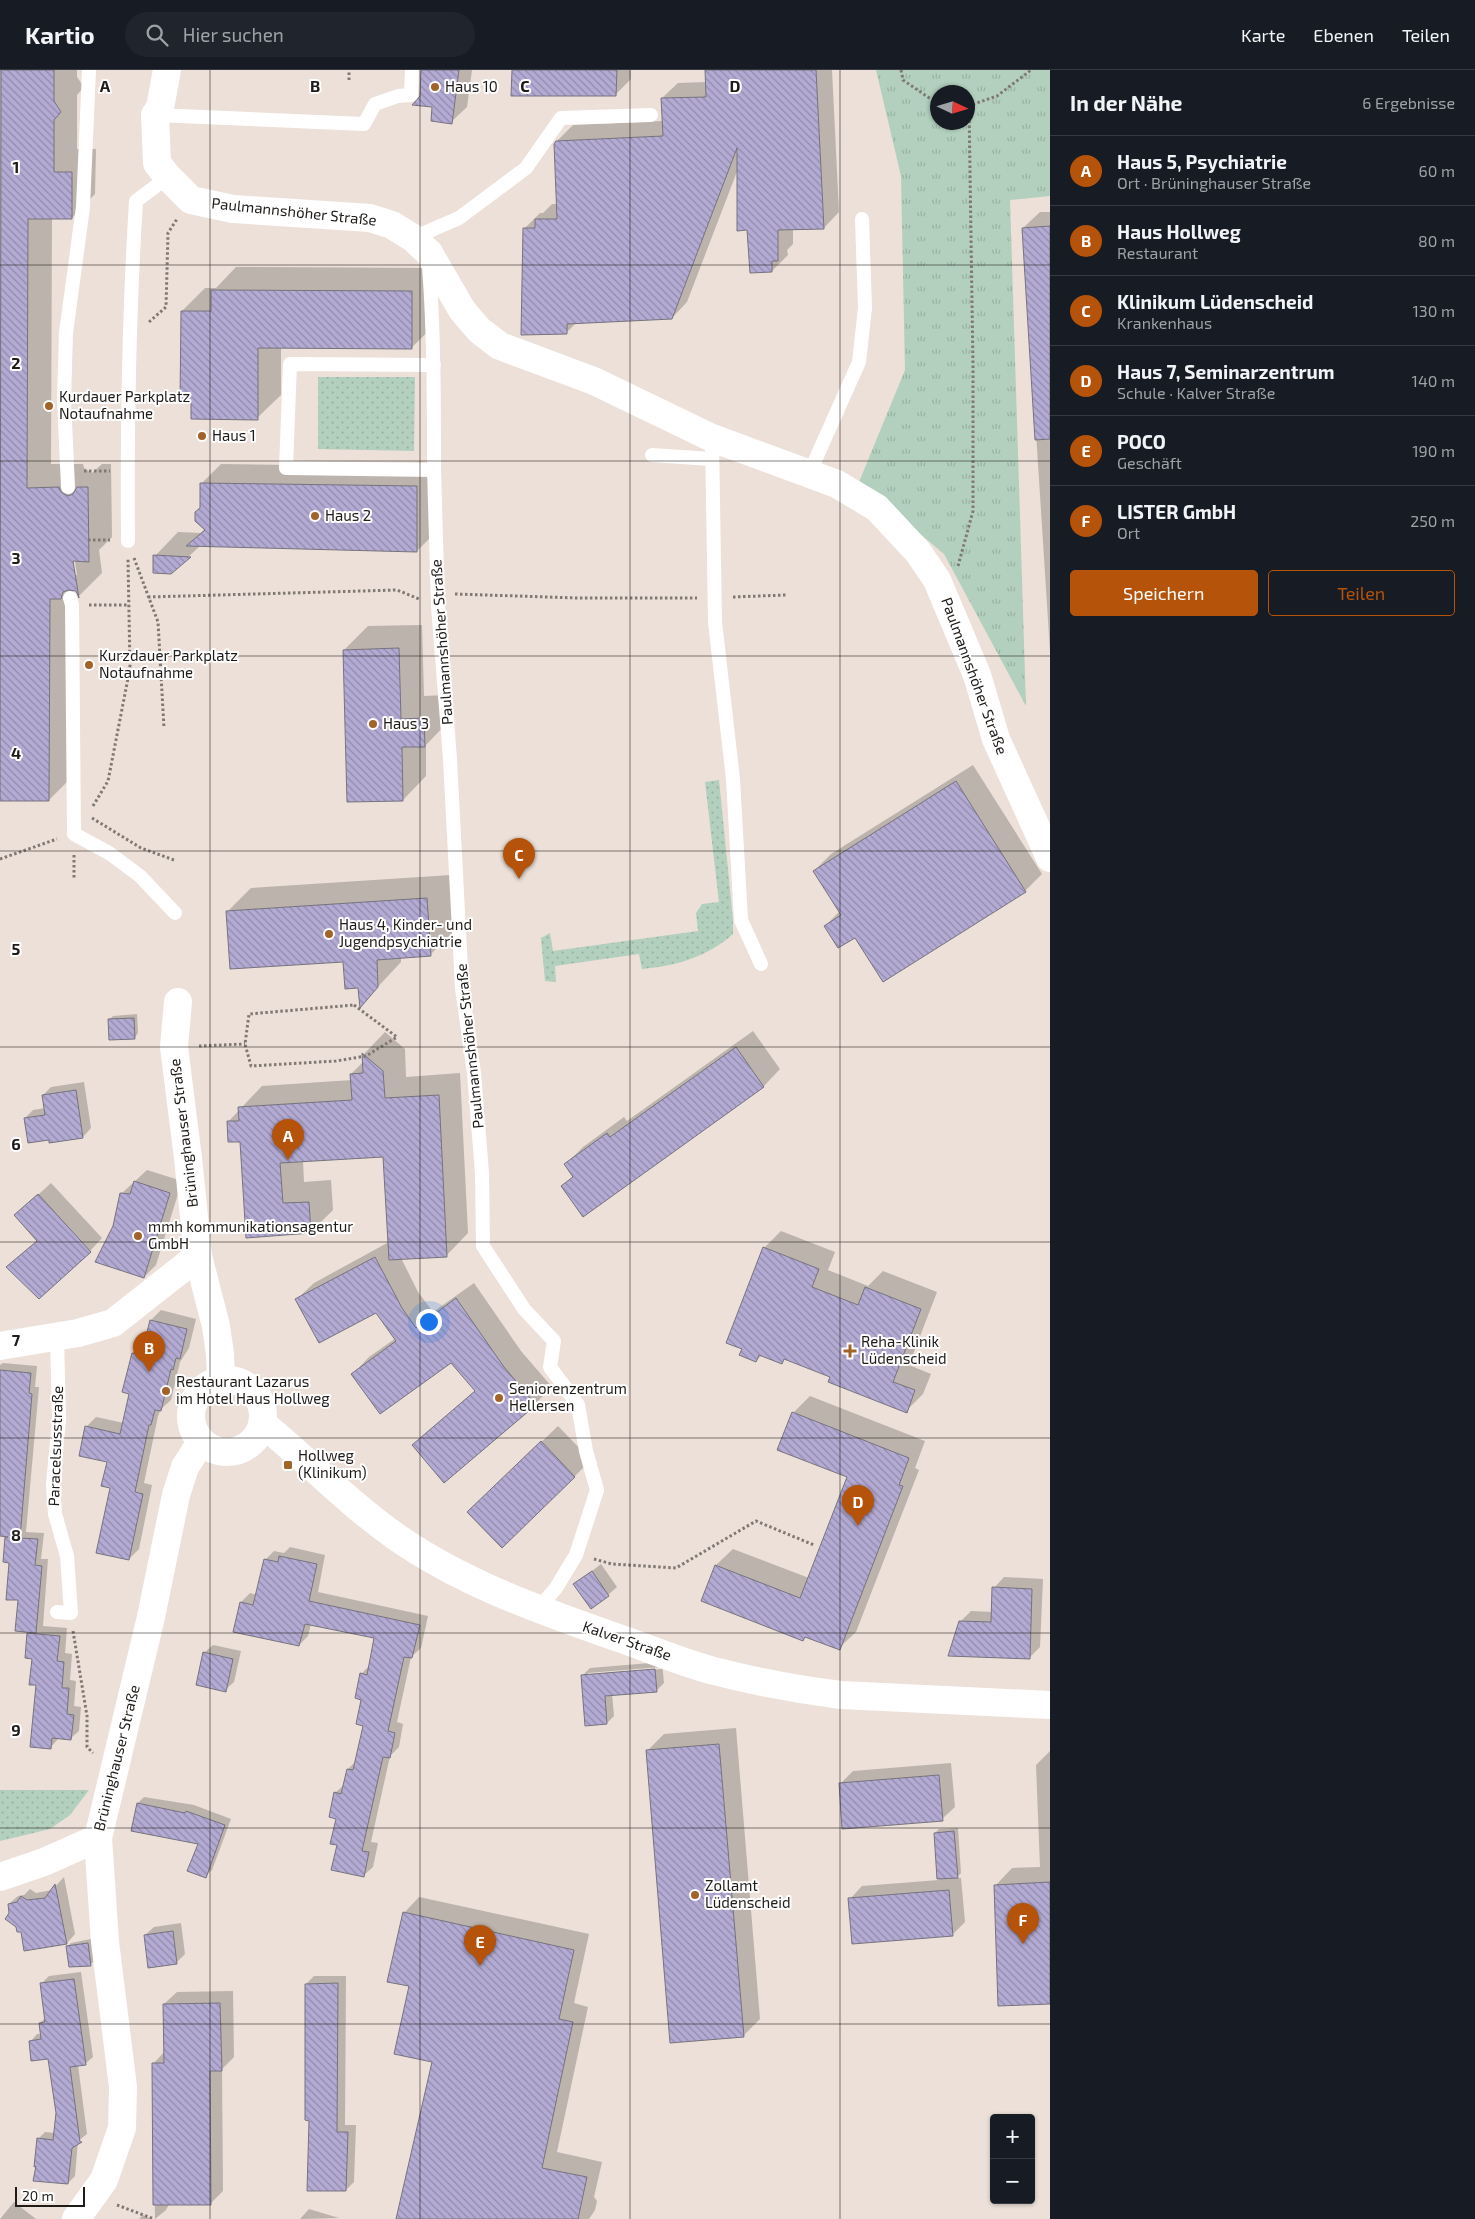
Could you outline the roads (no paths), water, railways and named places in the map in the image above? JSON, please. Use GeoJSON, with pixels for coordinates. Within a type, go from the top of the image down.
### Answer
{"type":"FeatureCollection","features":[{"type":"Feature","properties":{"kind":"street","name":"Paulmannshöher Straße"},"geometry":{"type":"LineString","coordinates":[[167,70],[160,108],[155,115],[157,163],[168,178],[191,200],[234,209],[370,218],[392,225],[421,246],[462,310],[479,330],[500,346],[594,381],[711,448],[809,474],[837,484],[877,508],[918,552],[938,580],[977,675],[996,739],[1050,858]]}},
{"type":"Feature","properties":{"kind":"street","name":"Brüninghauser Straße"},"geometry":{"type":"LineString","coordinates":[[178,1002],[174,1047],[198,1256],[216,1326],[221,1381]]}},
{"type":"Feature","properties":{"kind":"street"},"geometry":{"type":"LineString","coordinates":[[0,1346],[78,1333],[113,1323],[198,1256]]}},
{"type":"Feature","properties":{"kind":"street"},"geometry":{"type":"LineString","coordinates":[[221,1381],[238,1382],[252,1391],[261,1406],[262,1423],[254,1440],[238,1450],[220,1452],[201,1442],[192,1427],[192,1407],[202,1390],[221,1381]]}},
{"type":"Feature","properties":{"kind":"street","name":"Kalver Straße"},"geometry":{"type":"LineString","coordinates":[[262,1423],[297,1451],[349,1500],[395,1536],[459,1575],[538,1609],[717,1672],[814,1692],[841,1695],[1050,1704]]}},
{"type":"Feature","properties":{"kind":"street","name":"Brüninghauser Straße"},"geometry":{"type":"LineString","coordinates":[[76,2219],[104,2180],[122,2128],[123,2087],[105,1942],[98,1838],[151,1617],[176,1495],[185,1468],[201,1442]]}},
{"type":"Feature","properties":{"kind":"street"},"geometry":{"type":"LineString","coordinates":[[0,1877],[44,1862],[98,1838]]}},
{"type":"Feature","properties":{"kind":"lane"},"geometry":{"type":"LineString","coordinates":[[68,487],[64,400],[66,333],[83,207],[89,70]]}},
{"type":"Feature","properties":{"kind":"lane"},"geometry":{"type":"LineString","coordinates":[[155,115],[364,124],[375,104],[398,96],[411,95],[412,70]]}},
{"type":"Feature","properties":{"kind":"lane"},"geometry":{"type":"LineString","coordinates":[[421,246],[526,168],[561,118],[651,115]]}},
{"type":"Feature","properties":{"kind":"lane"},"geometry":{"type":"LineString","coordinates":[[128,541],[126,471],[129,338],[136,201],[168,178]]}},
{"type":"Feature","properties":{"kind":"lane"},"geometry":{"type":"LineString","coordinates":[[809,474],[859,362],[865,308],[862,220]]}},
{"type":"Feature","properties":{"kind":"lane","name":"Paulmannshöher Straße"},"geometry":{"type":"LineString","coordinates":[[421,246],[434,365],[434,470],[438,600],[450,758],[462,988],[474,1073],[482,1173],[483,1246],[524,1309],[554,1342],[550,1366],[578,1405],[586,1451],[596,1490],[576,1554],[556,1588],[538,1609]]}},
{"type":"Feature","properties":{"kind":"lane"},"geometry":{"type":"LineString","coordinates":[[434,365],[290,364],[286,468],[434,470]]}},
{"type":"Feature","properties":{"kind":"lane"},"geometry":{"type":"LineString","coordinates":[[652,455],[711,448],[715,622],[733,779],[741,920],[761,964]]}},
{"type":"Feature","properties":{"kind":"lane"},"geometry":{"type":"LineString","coordinates":[[71,602],[74,834],[109,853],[140,876],[175,913]]}},
{"type":"Feature","properties":{"kind":"lane","name":"Paracelsusstraße"},"geometry":{"type":"LineString","coordinates":[[57,1337],[59,1419],[53,1485],[55,1514],[67,1556],[64,1612]]}},
{"type":"Feature","properties":{"kind":"place","name":"Haus 10"},"geometry":{"type":"Point","coordinates":[435,87]}},
{"type":"Feature","properties":{"kind":"place","name":"Kurdauer Parkplatz Notaufnahme"},"geometry":{"type":"Point","coordinates":[49,406]}},
{"type":"Feature","properties":{"kind":"place","name":"Haus 1"},"geometry":{"type":"Point","coordinates":[202,436]}},
{"type":"Feature","properties":{"kind":"place","name":"Haus 2"},"geometry":{"type":"Point","coordinates":[315,516]}},
{"type":"Feature","properties":{"kind":"place","name":"Kurzdauer Parkplatz Notaufnahme"},"geometry":{"type":"Point","coordinates":[89,665]}},
{"type":"Feature","properties":{"kind":"place","name":"Haus 3"},"geometry":{"type":"Point","coordinates":[373,724]}},
{"type":"Feature","properties":{"kind":"place","name":"Klinikum Lüdenscheid"},"geometry":{"type":"Point","coordinates":[519,879]}},
{"type":"Feature","properties":{"kind":"place","name":"Haus 4, Kinder- und Jugendpsychiatrie"},"geometry":{"type":"Point","coordinates":[329,934]}},
{"type":"Feature","properties":{"kind":"place","name":"Haus 5, Psychiatrie"},"geometry":{"type":"Point","coordinates":[288,1160]}},
{"type":"Feature","properties":{"kind":"place","name":"mmh kommunikationsagentur GmbH"},"geometry":{"type":"Point","coordinates":[138,1236]}},
{"type":"Feature","properties":{"kind":"place","name":"Reha-Klinik Lüdenscheid"},"geometry":{"type":"Point","coordinates":[850,1351]}},
{"type":"Feature","properties":{"kind":"place","name":"Haus Hollweg"},"geometry":{"type":"Point","coordinates":[149,1372]}},
{"type":"Feature","properties":{"kind":"place","name":"Restaurant Lazarus im Hotel Haus Hollweg"},"geometry":{"type":"Point","coordinates":[166,1391]}},
{"type":"Feature","properties":{"kind":"place","name":"Seniorenzentrum Hellersen"},"geometry":{"type":"Point","coordinates":[499,1398]}},
{"type":"Feature","properties":{"kind":"place","name":"Hollweg (Klinikum)"},"geometry":{"type":"Point","coordinates":[288,1465]}},
{"type":"Feature","properties":{"kind":"place","name":"Haus 7, Seminarzentrum"},"geometry":{"type":"Point","coordinates":[858,1526]}},
{"type":"Feature","properties":{"kind":"place","name":"Zollamt Lüdenscheid"},"geometry":{"type":"Point","coordinates":[695,1895]}},
{"type":"Feature","properties":{"kind":"place","name":"LISTER GmbH"},"geometry":{"type":"Point","coordinates":[1023,1944]}},
{"type":"Feature","properties":{"kind":"place","name":"POCO"},"geometry":{"type":"Point","coordinates":[480,1966]}}]}
